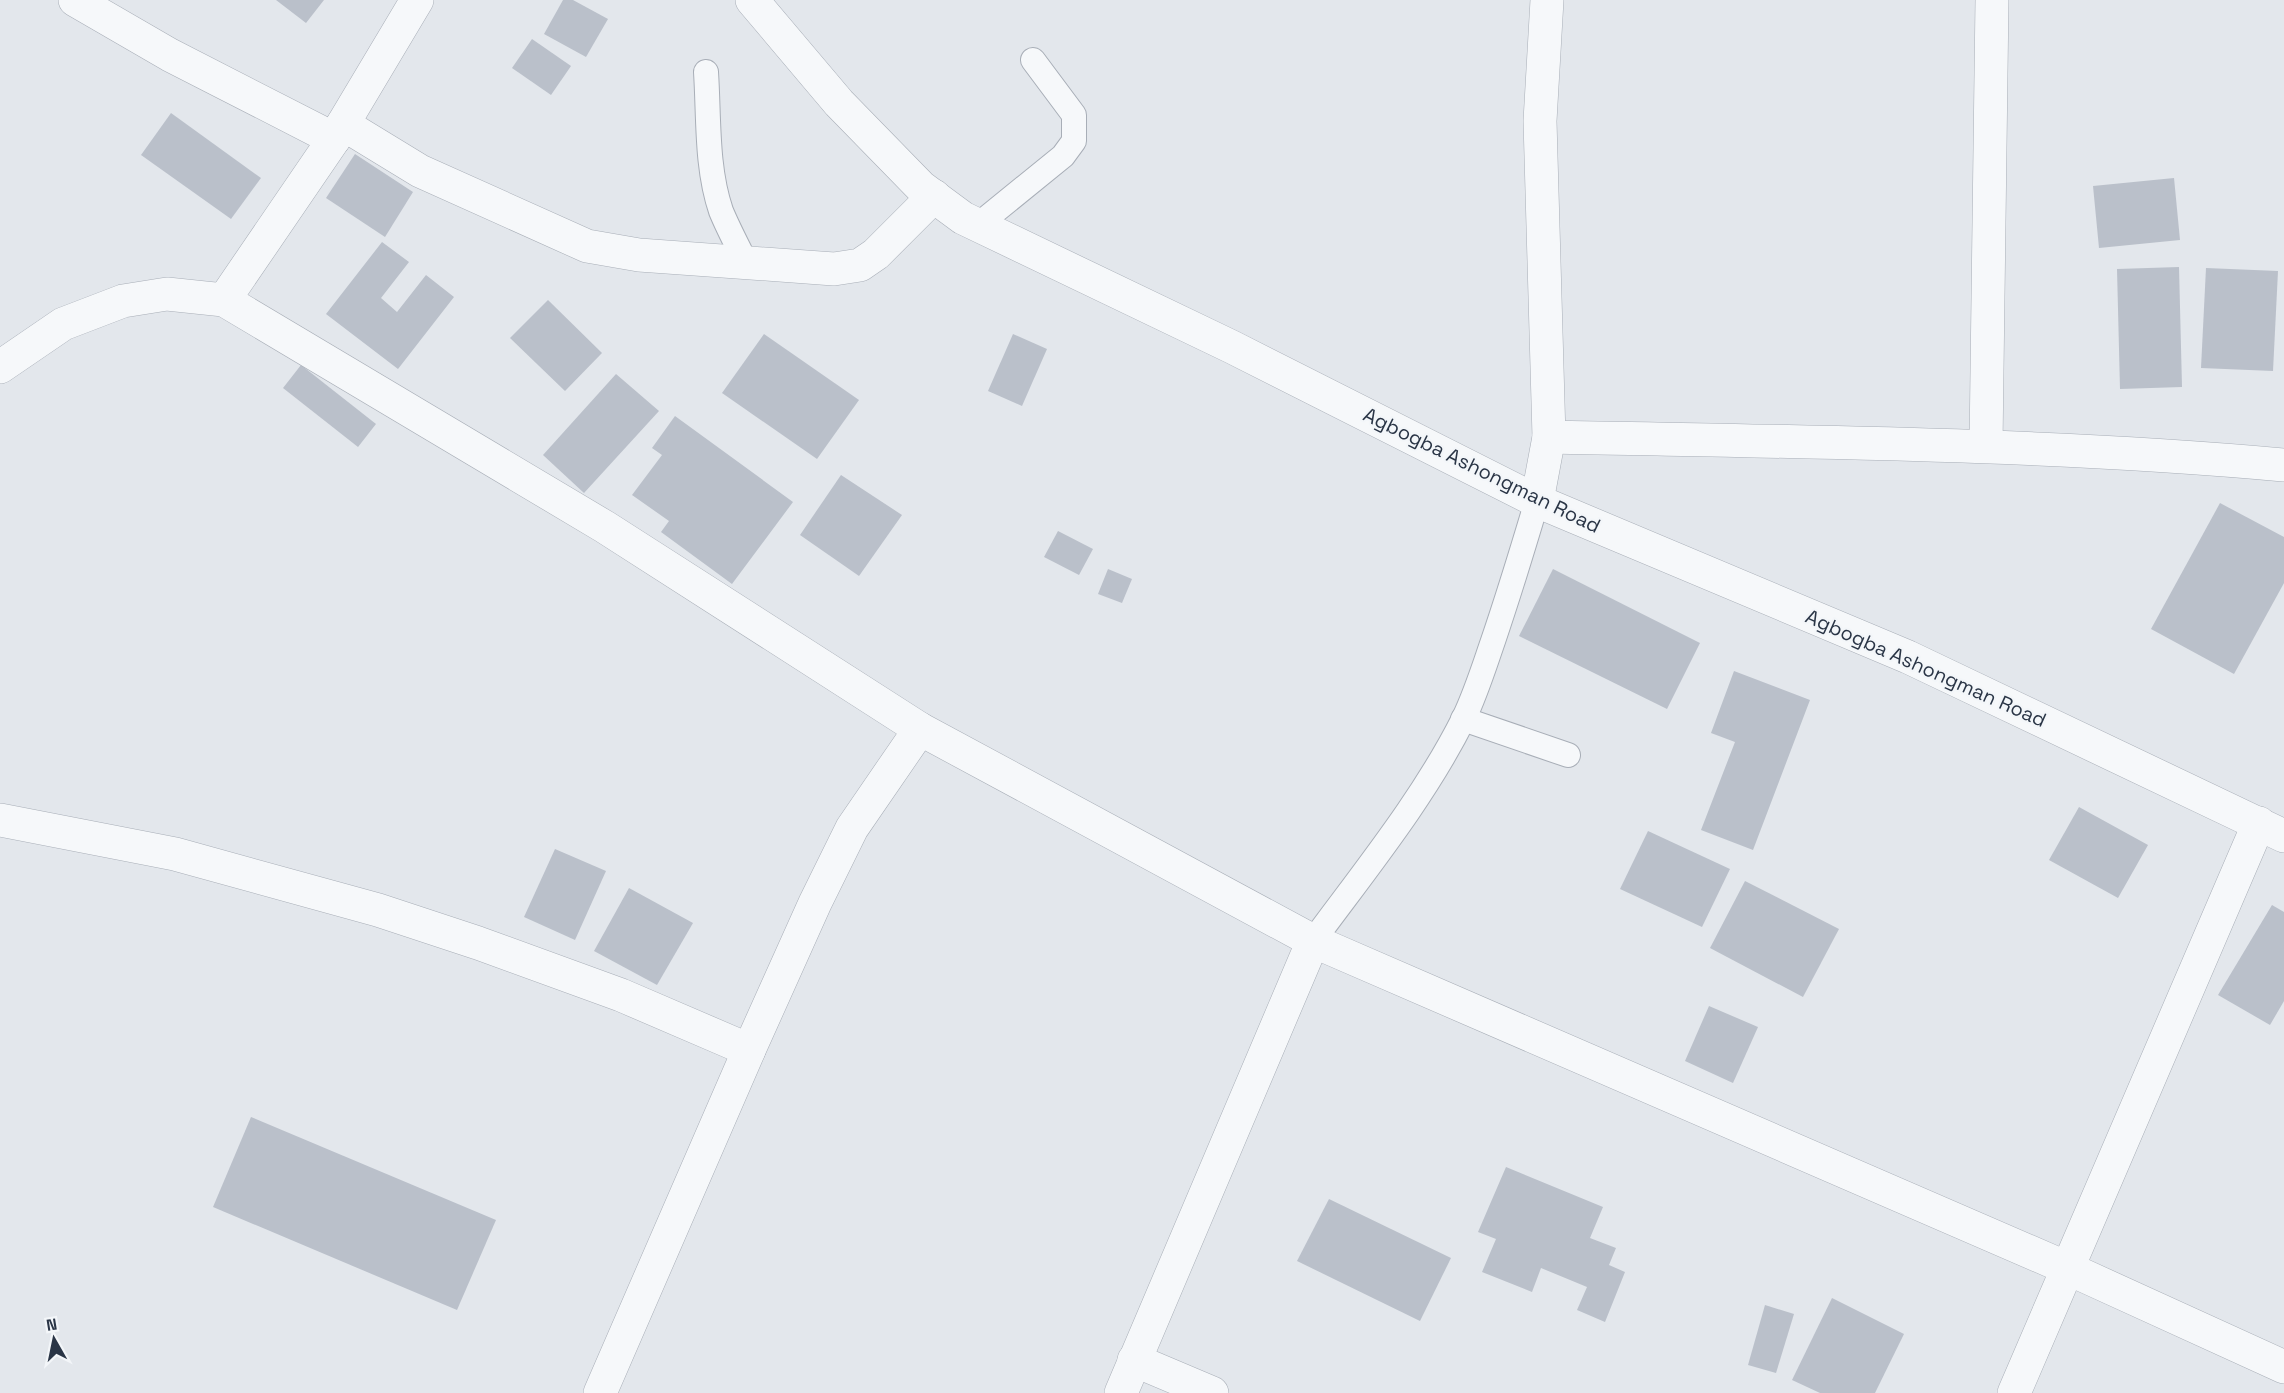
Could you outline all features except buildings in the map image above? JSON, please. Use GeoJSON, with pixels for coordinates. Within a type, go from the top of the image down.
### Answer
{"type":"FeatureCollection","features":[{"type":"Feature","properties":{"kind":"street"},"geometry":{"type":"LineString","coordinates":[[75,0],[170,55],[587,246],[639,255],[834,269],[860,265],[876,254],[934,196]]}},
{"type":"Feature","properties":{"kind":"street"},"geometry":{"type":"LineString","coordinates":[[224,300],[339,131],[417,0]]}},
{"type":"Feature","properties":{"kind":"street","name":"Agbogba Ashongman Road"},"geometry":{"type":"LineString","coordinates":[[752,0],[839,103],[921,187],[963,218],[1232,347],[1537,501],[1908,657],[2271,830]]}},
{"type":"Feature","properties":{"kind":"street"},"geometry":{"type":"LineString","coordinates":[[1537,501],[1549,437],[1540,121],[1547,0]]}},
{"type":"Feature","properties":{"kind":"street"},"geometry":{"type":"LineString","coordinates":[[1986,446],[1992,0]]}},
{"type":"Feature","properties":{"kind":"street"},"geometry":{"type":"LineString","coordinates":[[0,367],[63,324],[123,301],[167,294],[224,300],[605,527],[920,729],[1313,941],[2067,1268],[2284,1367]]}},
{"type":"Feature","properties":{"kind":"street"},"geometry":{"type":"LineString","coordinates":[[1549,437],[1986,446],[2196,457],[2284,465]]}},
{"type":"Feature","properties":{"kind":"street"},"geometry":{"type":"LineString","coordinates":[[600,1393],[815,903],[852,828],[920,729]]}},
{"type":"Feature","properties":{"kind":"street"},"geometry":{"type":"LineString","coordinates":[[0,820],[175,854],[378,910],[621,994],[749,1050]]}},
{"type":"Feature","properties":{"kind":"street"},"geometry":{"type":"LineString","coordinates":[[2014,1393],[2067,1268],[2271,830]]}},
{"type":"Feature","properties":{"kind":"street"},"geometry":{"type":"LineString","coordinates":[[1121,1393],[1313,941]]}},
{"type":"Feature","properties":{"kind":"street"},"geometry":{"type":"LineString","coordinates":[[1134,1360],[1212,1393]]}},
{"type":"Feature","properties":{"kind":"lane"},"geometry":{"type":"LineString","coordinates":[[978,225],[1063,156],[1074,141],[1074,115],[1033,60]]}},
{"type":"Feature","properties":{"kind":"lane"},"geometry":{"type":"LineString","coordinates":[[706,72],[710,147],[716,190],[722,212],[745,261]]}},
{"type":"Feature","properties":{"kind":"lane"},"geometry":{"type":"LineString","coordinates":[[1313,941],[1429,780],[1463,719],[1507,598],[1537,501]]}},
{"type":"Feature","properties":{"kind":"lane"},"geometry":{"type":"LineString","coordinates":[[1463,719],[1568,755]]}}]}
